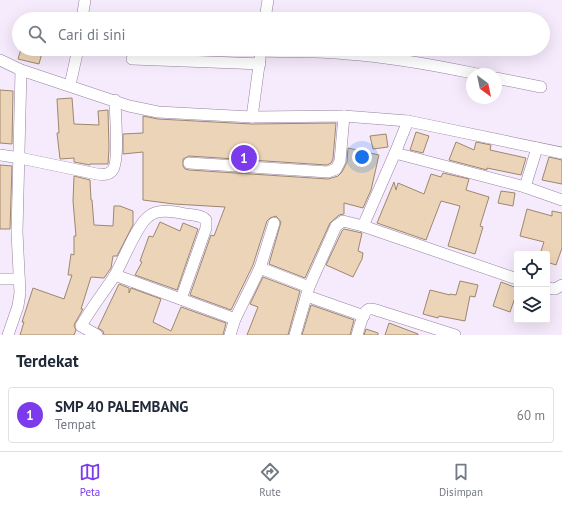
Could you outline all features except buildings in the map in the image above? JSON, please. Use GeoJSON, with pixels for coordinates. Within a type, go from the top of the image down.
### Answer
{"type":"FeatureCollection","features":[{"type":"Feature","properties":{"kind":"street"},"geometry":{"type":"LineString","coordinates":[[83,12],[85,0]]}},
{"type":"Feature","properties":{"kind":"street"},"geometry":{"type":"LineString","coordinates":[[266,12],[268,0]]}},
{"type":"Feature","properties":{"kind":"street"},"geometry":{"type":"LineString","coordinates":[[70,85],[76,56]]}},
{"type":"Feature","properties":{"kind":"street"},"geometry":{"type":"LineString","coordinates":[[252,117],[261,56]]}},
{"type":"Feature","properties":{"kind":"street"},"geometry":{"type":"LineString","coordinates":[[373,56],[429,64],[466,72]]}},
{"type":"Feature","properties":{"kind":"street"},"geometry":{"type":"LineString","coordinates":[[132,59],[260,64]]}},
{"type":"Feature","properties":{"kind":"street"},"geometry":{"type":"LineString","coordinates":[[0,60],[21,70],[115,100],[128,106],[158,112],[252,117],[344,116],[408,121],[562,153]]}},
{"type":"Feature","properties":{"kind":"street"},"geometry":{"type":"LineString","coordinates":[[8,335],[18,306],[20,293],[17,232],[21,70]]}},
{"type":"Feature","properties":{"kind":"street"},"geometry":{"type":"LineString","coordinates":[[502,79],[541,87]]}},
{"type":"Feature","properties":{"kind":"street"},"geometry":{"type":"LineString","coordinates":[[0,155],[97,174],[109,173],[112,171],[115,164],[115,100]]}},
{"type":"Feature","properties":{"kind":"street"},"geometry":{"type":"LineString","coordinates":[[189,163],[328,172],[336,168],[340,161],[344,116]]}},
{"type":"Feature","properties":{"kind":"street"},"geometry":{"type":"LineString","coordinates":[[363,226],[408,121]]}},
{"type":"Feature","properties":{"kind":"street"},"geometry":{"type":"LineString","coordinates":[[525,187],[537,148]]}},
{"type":"Feature","properties":{"kind":"street"},"geometry":{"type":"LineString","coordinates":[[395,153],[525,187],[562,200]]}},
{"type":"Feature","properties":{"kind":"street"},"geometry":{"type":"LineString","coordinates":[[97,335],[81,326],[115,275],[141,225],[148,217],[156,213],[177,212],[203,217],[206,220],[206,228],[181,298]]}},
{"type":"Feature","properties":{"kind":"street"},"geometry":{"type":"LineString","coordinates":[[295,335],[308,292],[338,223],[346,221],[363,226],[514,277]]}},
{"type":"Feature","properties":{"kind":"street"},"geometry":{"type":"LineString","coordinates":[[230,335],[235,319],[260,268],[274,223]]}},
{"type":"Feature","properties":{"kind":"street"},"geometry":{"type":"LineString","coordinates":[[260,268],[308,292],[364,316]]}},
{"type":"Feature","properties":{"kind":"street"},"geometry":{"type":"LineString","coordinates":[[115,275],[235,319]]}},
{"type":"Feature","properties":{"kind":"street"},"geometry":{"type":"LineString","coordinates":[[0,279],[19,279]]}},
{"type":"Feature","properties":{"kind":"street"},"geometry":{"type":"LineString","coordinates":[[550,288],[555,289],[562,285]]}},
{"type":"Feature","properties":{"kind":"street"},"geometry":{"type":"LineString","coordinates":[[358,335],[364,316],[369,309],[455,335]]}},
{"type":"Feature","properties":{"kind":"place","name":"SMP 40 PALEMBANG"},"geometry":{"type":"Point","coordinates":[244,158]}}]}
